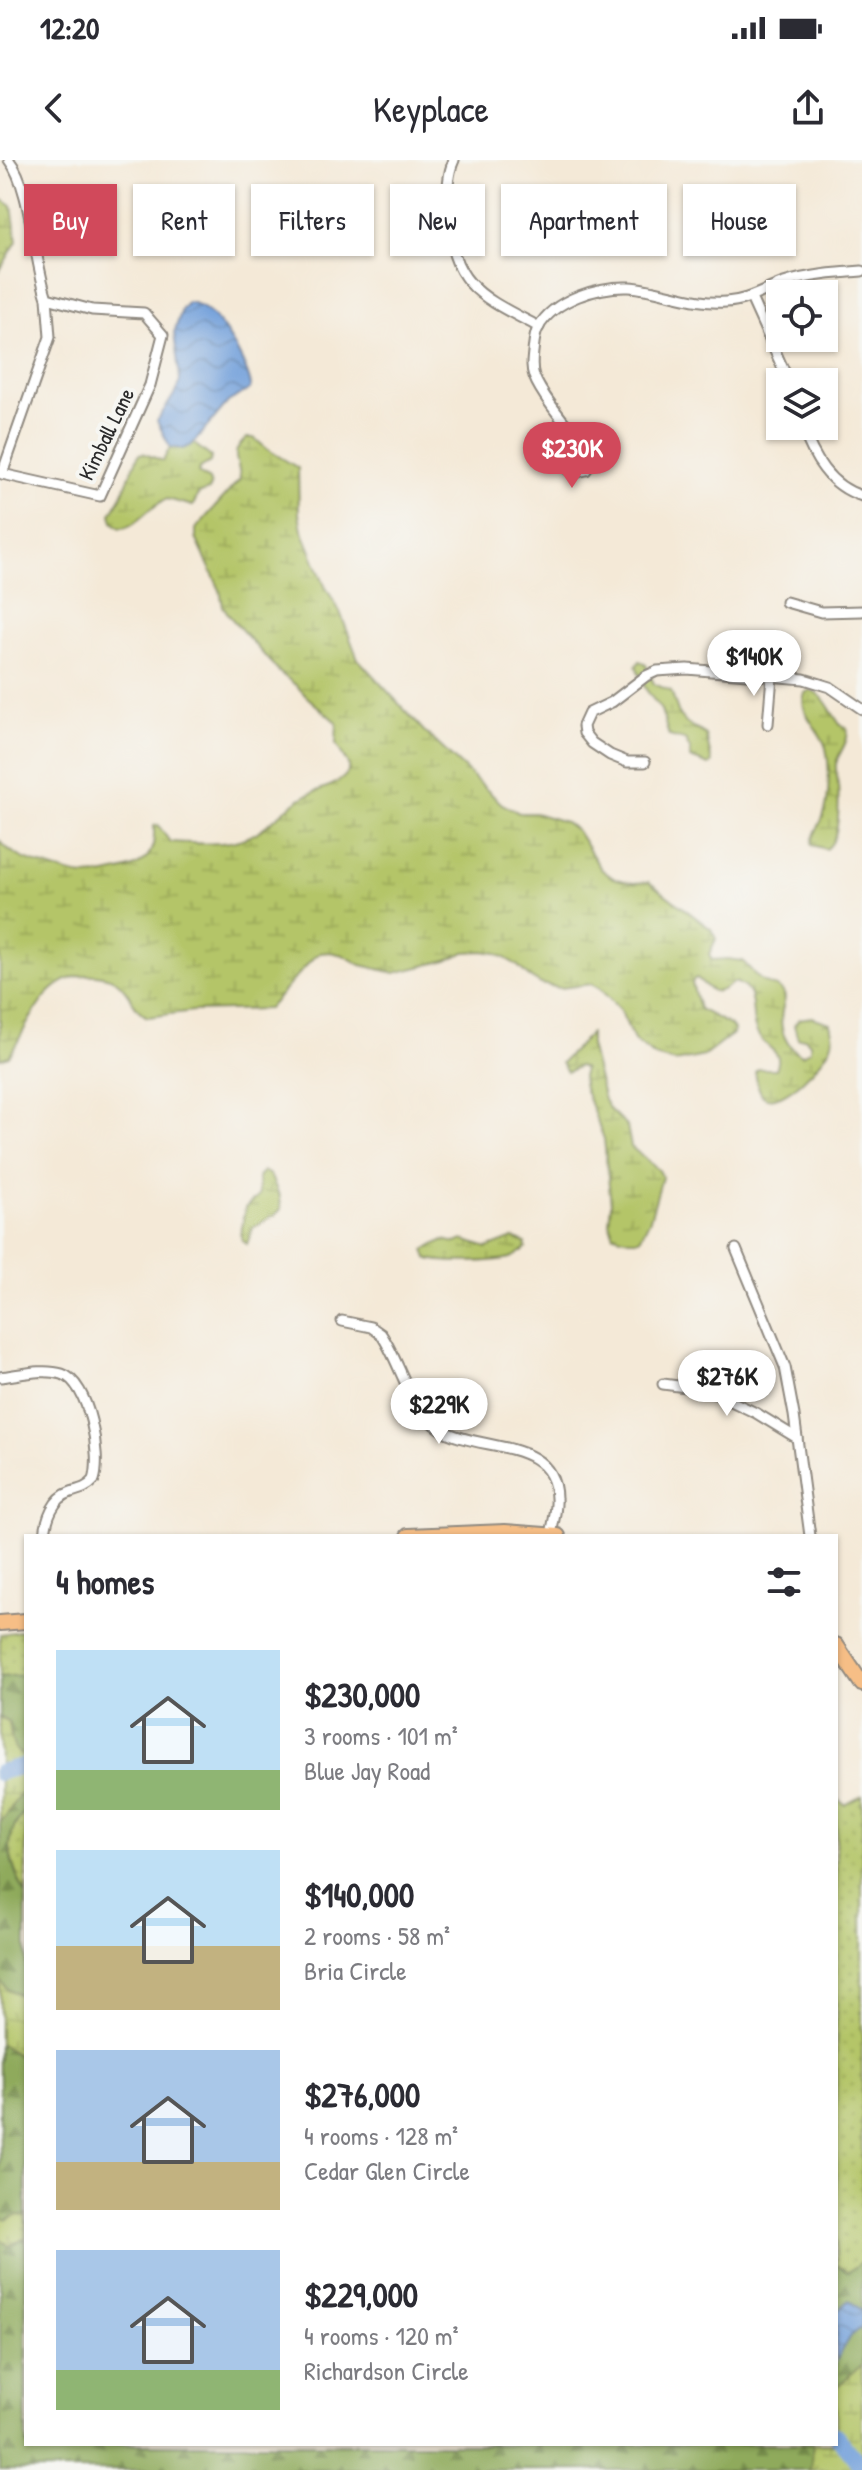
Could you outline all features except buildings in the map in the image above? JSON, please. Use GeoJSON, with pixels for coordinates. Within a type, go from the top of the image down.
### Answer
{"type":"FeatureCollection","features":[{"type":"Feature","properties":{"kind":"main road"},"geometry":{"type":"LineString","coordinates":[[456,1534],[536,1534]]}},
{"type":"Feature","properties":{"kind":"main road"},"geometry":{"type":"LineString","coordinates":[[0,1623],[24,1621]]}},
{"type":"Feature","properties":{"kind":"main road"},"geometry":{"type":"LineString","coordinates":[[838,1648],[862,1684]]}},
{"type":"Feature","properties":{"kind":"street","name":"Kimball Lane"},"geometry":{"type":"LineString","coordinates":[[9,160],[19,177],[40,279],[47,298],[50,337],[2,474],[100,496],[150,385],[163,335],[144,313],[92,310],[47,298]]}},
{"type":"Feature","properties":{"kind":"street"},"geometry":{"type":"LineString","coordinates":[[454,160],[448,179],[449,236],[458,269],[491,301],[539,327]]}},
{"type":"Feature","properties":{"kind":"street"},"geometry":{"type":"LineString","coordinates":[[580,441],[540,388],[532,372],[535,337],[539,327],[565,304],[610,288],[649,290],[712,302],[733,302],[798,279],[862,271]]}},
{"type":"Feature","properties":{"kind":"street"},"geometry":{"type":"LineString","coordinates":[[751,298],[783,368]]}},
{"type":"Feature","properties":{"kind":"street"},"geometry":{"type":"LineString","coordinates":[[808,440],[815,458],[832,480],[862,496]]}},
{"type":"Feature","properties":{"kind":"street"},"geometry":{"type":"LineString","coordinates":[[786,602],[821,612],[862,611]]}},
{"type":"Feature","properties":{"kind":"street"},"geometry":{"type":"LineString","coordinates":[[645,762],[627,762],[592,743],[583,726],[589,713],[612,702],[646,676],[666,669],[817,682],[830,687],[862,709]]}},
{"type":"Feature","properties":{"kind":"street"},"geometry":{"type":"LineString","coordinates":[[768,724],[772,676]]}},
{"type":"Feature","properties":{"kind":"street"},"geometry":{"type":"LineString","coordinates":[[736,1249],[785,1367],[810,1534]]}},
{"type":"Feature","properties":{"kind":"street"},"geometry":{"type":"LineString","coordinates":[[342,1321],[371,1327],[381,1334],[420,1408],[438,1427],[464,1440],[537,1457],[552,1477],[556,1498],[551,1534]]}},
{"type":"Feature","properties":{"kind":"street"},"geometry":{"type":"LineString","coordinates":[[0,1377],[47,1372],[63,1374],[80,1388],[85,1403],[94,1435],[96,1474],[91,1484],[60,1498],[51,1512],[45,1534]]}},
{"type":"Feature","properties":{"kind":"street"},"geometry":{"type":"LineString","coordinates":[[663,1384],[708,1390],[756,1413],[797,1438]]}},
{"type":"Feature","properties":{"kind":"green space"},"geometry":{"type":"Polygon","coordinates":[[[0,198],[12,206],[17,241],[0,270],[0,198]]]}},
{"type":"Feature","properties":{"kind":"green space"},"geometry":{"type":"Polygon","coordinates":[[[247,438],[254,438],[298,468],[302,530],[358,659],[424,731],[502,804],[519,813],[535,813],[565,822],[577,831],[601,869],[613,878],[633,883],[649,882],[711,929],[716,939],[709,954],[712,960],[742,961],[762,981],[781,990],[785,997],[781,1018],[783,1031],[796,1052],[802,1055],[810,1050],[810,1043],[805,1038],[798,1039],[794,1025],[799,1019],[812,1017],[830,1023],[833,1037],[829,1049],[803,1080],[781,1096],[771,1098],[761,1094],[755,1072],[759,1069],[776,1069],[778,1059],[756,1030],[748,992],[734,982],[714,991],[697,978],[694,979],[692,983],[699,1009],[734,1030],[704,1056],[675,1062],[655,1056],[634,1040],[620,1010],[599,988],[591,984],[560,988],[541,984],[496,953],[483,951],[465,952],[447,960],[395,973],[361,965],[343,955],[320,953],[268,1009],[193,1011],[148,1017],[139,1011],[121,985],[113,979],[93,975],[71,978],[48,994],[9,1056],[0,1059],[0,841],[16,855],[66,873],[81,876],[105,874],[131,868],[144,860],[153,845],[154,826],[158,825],[170,842],[214,844],[236,841],[256,833],[298,800],[334,784],[348,772],[348,764],[336,744],[337,723],[280,673],[231,618],[223,606],[220,590],[196,538],[196,529],[240,479],[236,453],[247,438]]]}},
{"type":"Feature","properties":{"kind":"green space"},"geometry":{"type":"Polygon","coordinates":[[[193,443],[211,457],[198,473],[209,480],[211,486],[198,494],[193,506],[167,499],[126,527],[120,528],[113,522],[111,514],[139,454],[163,461],[170,447],[183,449],[193,443]]]}},
{"type":"Feature","properties":{"kind":"green space"},"geometry":{"type":"Polygon","coordinates":[[[640,661],[646,665],[654,684],[671,691],[679,714],[686,723],[706,735],[712,763],[709,765],[690,758],[690,749],[685,740],[669,736],[661,710],[645,688],[636,666],[640,661]]]}},
{"type":"Feature","properties":{"kind":"green space"},"geometry":{"type":"Polygon","coordinates":[[[810,690],[822,698],[848,733],[836,764],[839,799],[837,829],[831,845],[826,849],[812,845],[825,810],[829,773],[824,741],[804,708],[805,693],[810,690]]]}},
{"type":"Feature","properties":{"kind":"green space"},"geometry":{"type":"Polygon","coordinates":[[[590,1034],[604,1100],[627,1126],[631,1147],[659,1170],[662,1177],[650,1219],[640,1239],[614,1235],[609,1222],[611,1204],[604,1139],[584,1088],[584,1069],[579,1066],[567,1072],[561,1063],[590,1034]]]}},
{"type":"Feature","properties":{"kind":"green space"},"geometry":{"type":"Polygon","coordinates":[[[263,1171],[270,1175],[280,1197],[281,1209],[253,1227],[247,1244],[241,1234],[245,1208],[259,1195],[258,1177],[263,1171]]]}},
{"type":"Feature","properties":{"kind":"green space"},"geometry":{"type":"Polygon","coordinates":[[[513,1238],[525,1243],[526,1248],[503,1259],[468,1262],[434,1260],[427,1258],[424,1250],[444,1240],[456,1243],[464,1240],[487,1248],[513,1238]]]}},
{"type":"Feature","properties":{"kind":"green space"},"geometry":{"type":"Polygon","coordinates":[[[24,1630],[24,1739],[0,1739],[0,1634],[24,1630]]]}},
{"type":"Feature","properties":{"kind":"green space"},"geometry":{"type":"Polygon","coordinates":[[[24,1675],[24,1814],[13,1831],[10,1851],[24,1890],[24,2446],[838,2446],[838,2266],[848,2272],[862,2262],[862,2470],[0,2470],[0,1677],[24,1675]]]}},
{"type":"Feature","properties":{"kind":"green space"},"geometry":{"type":"Polygon","coordinates":[[[0,1719],[8,1721],[14,1746],[24,1756],[24,1789],[0,1822],[0,1719]]]}},
{"type":"Feature","properties":{"kind":"green space"},"geometry":{"type":"Polygon","coordinates":[[[862,1796],[862,2470],[753,2470],[838,2446],[848,2272],[838,2266],[838,1800],[845,1805],[862,1796]]]}},
{"type":"Feature","properties":{"kind":"green space"},"geometry":{"type":"Polygon","coordinates":[[[24,1814],[24,1890],[10,1851],[10,1841],[24,1814]]]}},
{"type":"Feature","properties":{"kind":"green space"},"geometry":{"type":"Polygon","coordinates":[[[0,1981],[24,1997],[24,2060],[0,2043],[0,1981]]]}},
{"type":"Feature","properties":{"kind":"green space"},"geometry":{"type":"Polygon","coordinates":[[[24,2216],[24,2239],[9,2246],[0,2239],[0,2217],[6,2220],[24,2216]]]}},
{"type":"Feature","properties":{"kind":"green space"},"geometry":{"type":"Polygon","coordinates":[[[862,2365],[862,2470],[810,2470],[813,2446],[838,2446],[838,2385],[862,2365]]]}},
{"type":"Feature","properties":{"kind":"water"},"geometry":{"type":"Polygon","coordinates":[[[188,302],[198,305],[219,323],[243,361],[251,385],[250,389],[228,402],[192,445],[183,449],[170,447],[157,421],[180,380],[174,333],[182,309],[188,302]]]}},
{"type":"Feature","properties":{"kind":"water"},"geometry":{"type":"Polygon","coordinates":[[[849,2300],[862,2311],[862,2327],[851,2336],[838,2358],[838,2309],[849,2300]]]}},
{"type":"Feature","properties":{"kind":"waterway"},"geometry":{"type":"LineString","coordinates":[[0,1772],[24,1766]]}},
{"type":"Feature","properties":{"kind":"waterway"},"geometry":{"type":"LineString","coordinates":[[838,2437],[862,2467]]}}]}
